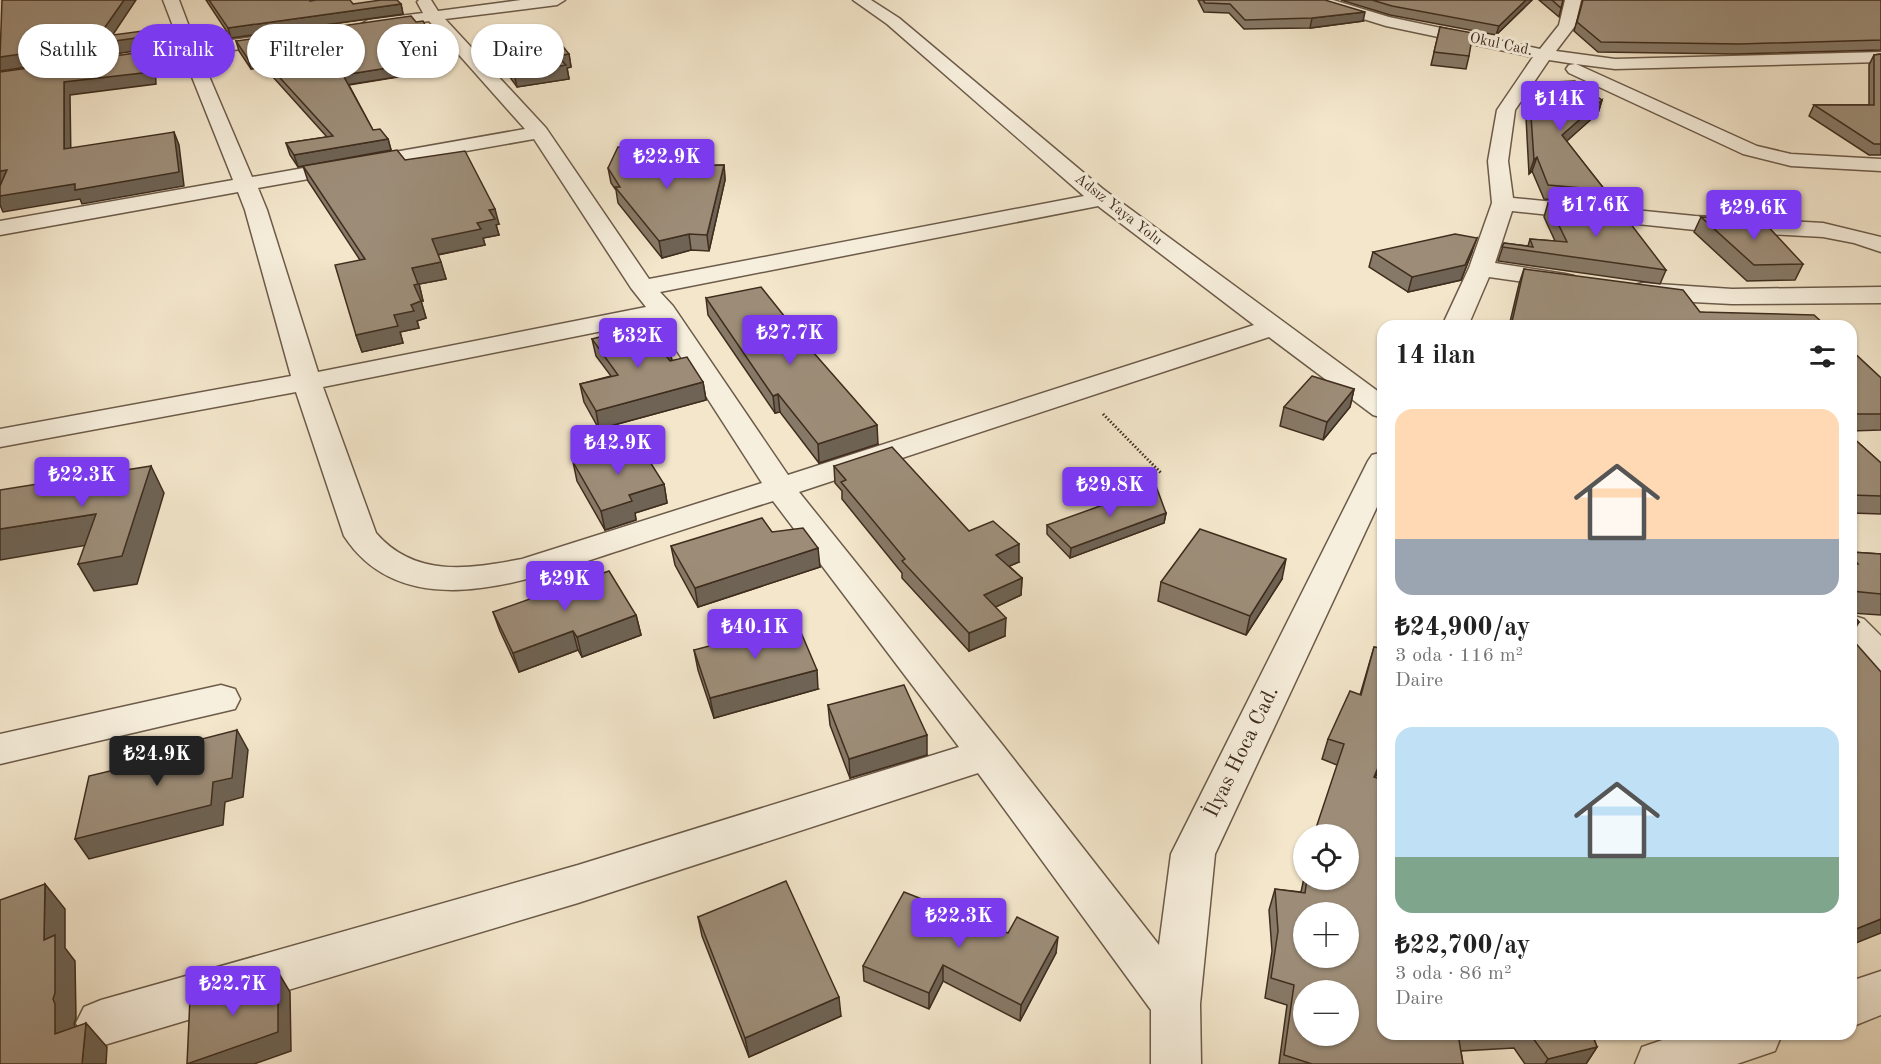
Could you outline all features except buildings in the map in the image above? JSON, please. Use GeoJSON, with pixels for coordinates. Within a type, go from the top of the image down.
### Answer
{"type":"FeatureCollection","features":[{"type":"Feature","properties":{"kind":"street"},"geometry":{"type":"LineString","coordinates":[[171,0],[180,24]]}},
{"type":"Feature","properties":{"kind":"street"},"geometry":{"type":"LineString","coordinates":[[365,25],[429,8],[557,0]]}},
{"type":"Feature","properties":{"kind":"street","name":"Adsız Yaya Yolu"},"geometry":{"type":"LineString","coordinates":[[861,0],[893,21],[1102,199],[1377,405]]}},
{"type":"Feature","properties":{"kind":"street","name":"Okul Cad."},"geometry":{"type":"LineString","coordinates":[[1317,0],[1386,21],[1546,55]]}},
{"type":"Feature","properties":{"kind":"street"},"geometry":{"type":"LineString","coordinates":[[1458,320],[1481,268],[1503,203],[1498,161],[1506,110],[1533,69],[1567,26],[1573,0]]}},
{"type":"Feature","properties":{"kind":"street"},"geometry":{"type":"LineString","coordinates":[[429,8],[539,132],[780,489],[987,754],[1176,1004]]}},
{"type":"Feature","properties":{"kind":"street"},"geometry":{"type":"LineString","coordinates":[[1546,55],[1615,64],[1881,57]]}},
{"type":"Feature","properties":{"kind":"street"},"geometry":{"type":"LineString","coordinates":[[1546,55],[1750,150],[1791,160],[1881,165]]}},
{"type":"Feature","properties":{"kind":"street"},"geometry":{"type":"LineString","coordinates":[[201,78],[256,210],[307,382],[361,536],[369,550],[393,567],[426,577],[459,579],[493,576],[526,569],[780,489],[1273,327]]}},
{"type":"Feature","properties":{"kind":"street"},"geometry":{"type":"LineString","coordinates":[[0,228],[539,132]]}},
{"type":"Feature","properties":{"kind":"street"},"geometry":{"type":"LineString","coordinates":[[0,438],[307,382],[654,300],[1102,199]]}},
{"type":"Feature","properties":{"kind":"street"},"geometry":{"type":"LineString","coordinates":[[1503,203],[1666,221],[1825,230],[1864,238],[1881,245]]}},
{"type":"Feature","properties":{"kind":"street"},"geometry":{"type":"LineString","coordinates":[[1481,268],[1589,284]]}},
{"type":"Feature","properties":{"kind":"street"},"geometry":{"type":"LineString","coordinates":[[1622,288],[1687,296],[1777,299],[1881,295]]}},
{"type":"Feature","properties":{"kind":"street","name":"İlyas Hoca Cad."},"geometry":{"type":"LineString","coordinates":[[1176,1064],[1176,1004],[1193,854],[1377,472]]}},
{"type":"Feature","properties":{"kind":"street"},"geometry":{"type":"LineString","coordinates":[[1857,634],[1881,659]]}},
{"type":"Feature","properties":{"kind":"street"},"geometry":{"type":"LineString","coordinates":[[0,748],[221,699]]}},
{"type":"Feature","properties":{"kind":"street"},"geometry":{"type":"LineString","coordinates":[[101,1023],[578,884],[987,754]]}},
{"type":"Feature","properties":{"kind":"street"},"geometry":{"type":"LineString","coordinates":[[1660,1064],[1738,1040]]}},
{"type":"Feature","properties":{"kind":"path"},"geometry":{"type":"LineString","coordinates":[[1079,390],[1161,472]]}}]}
